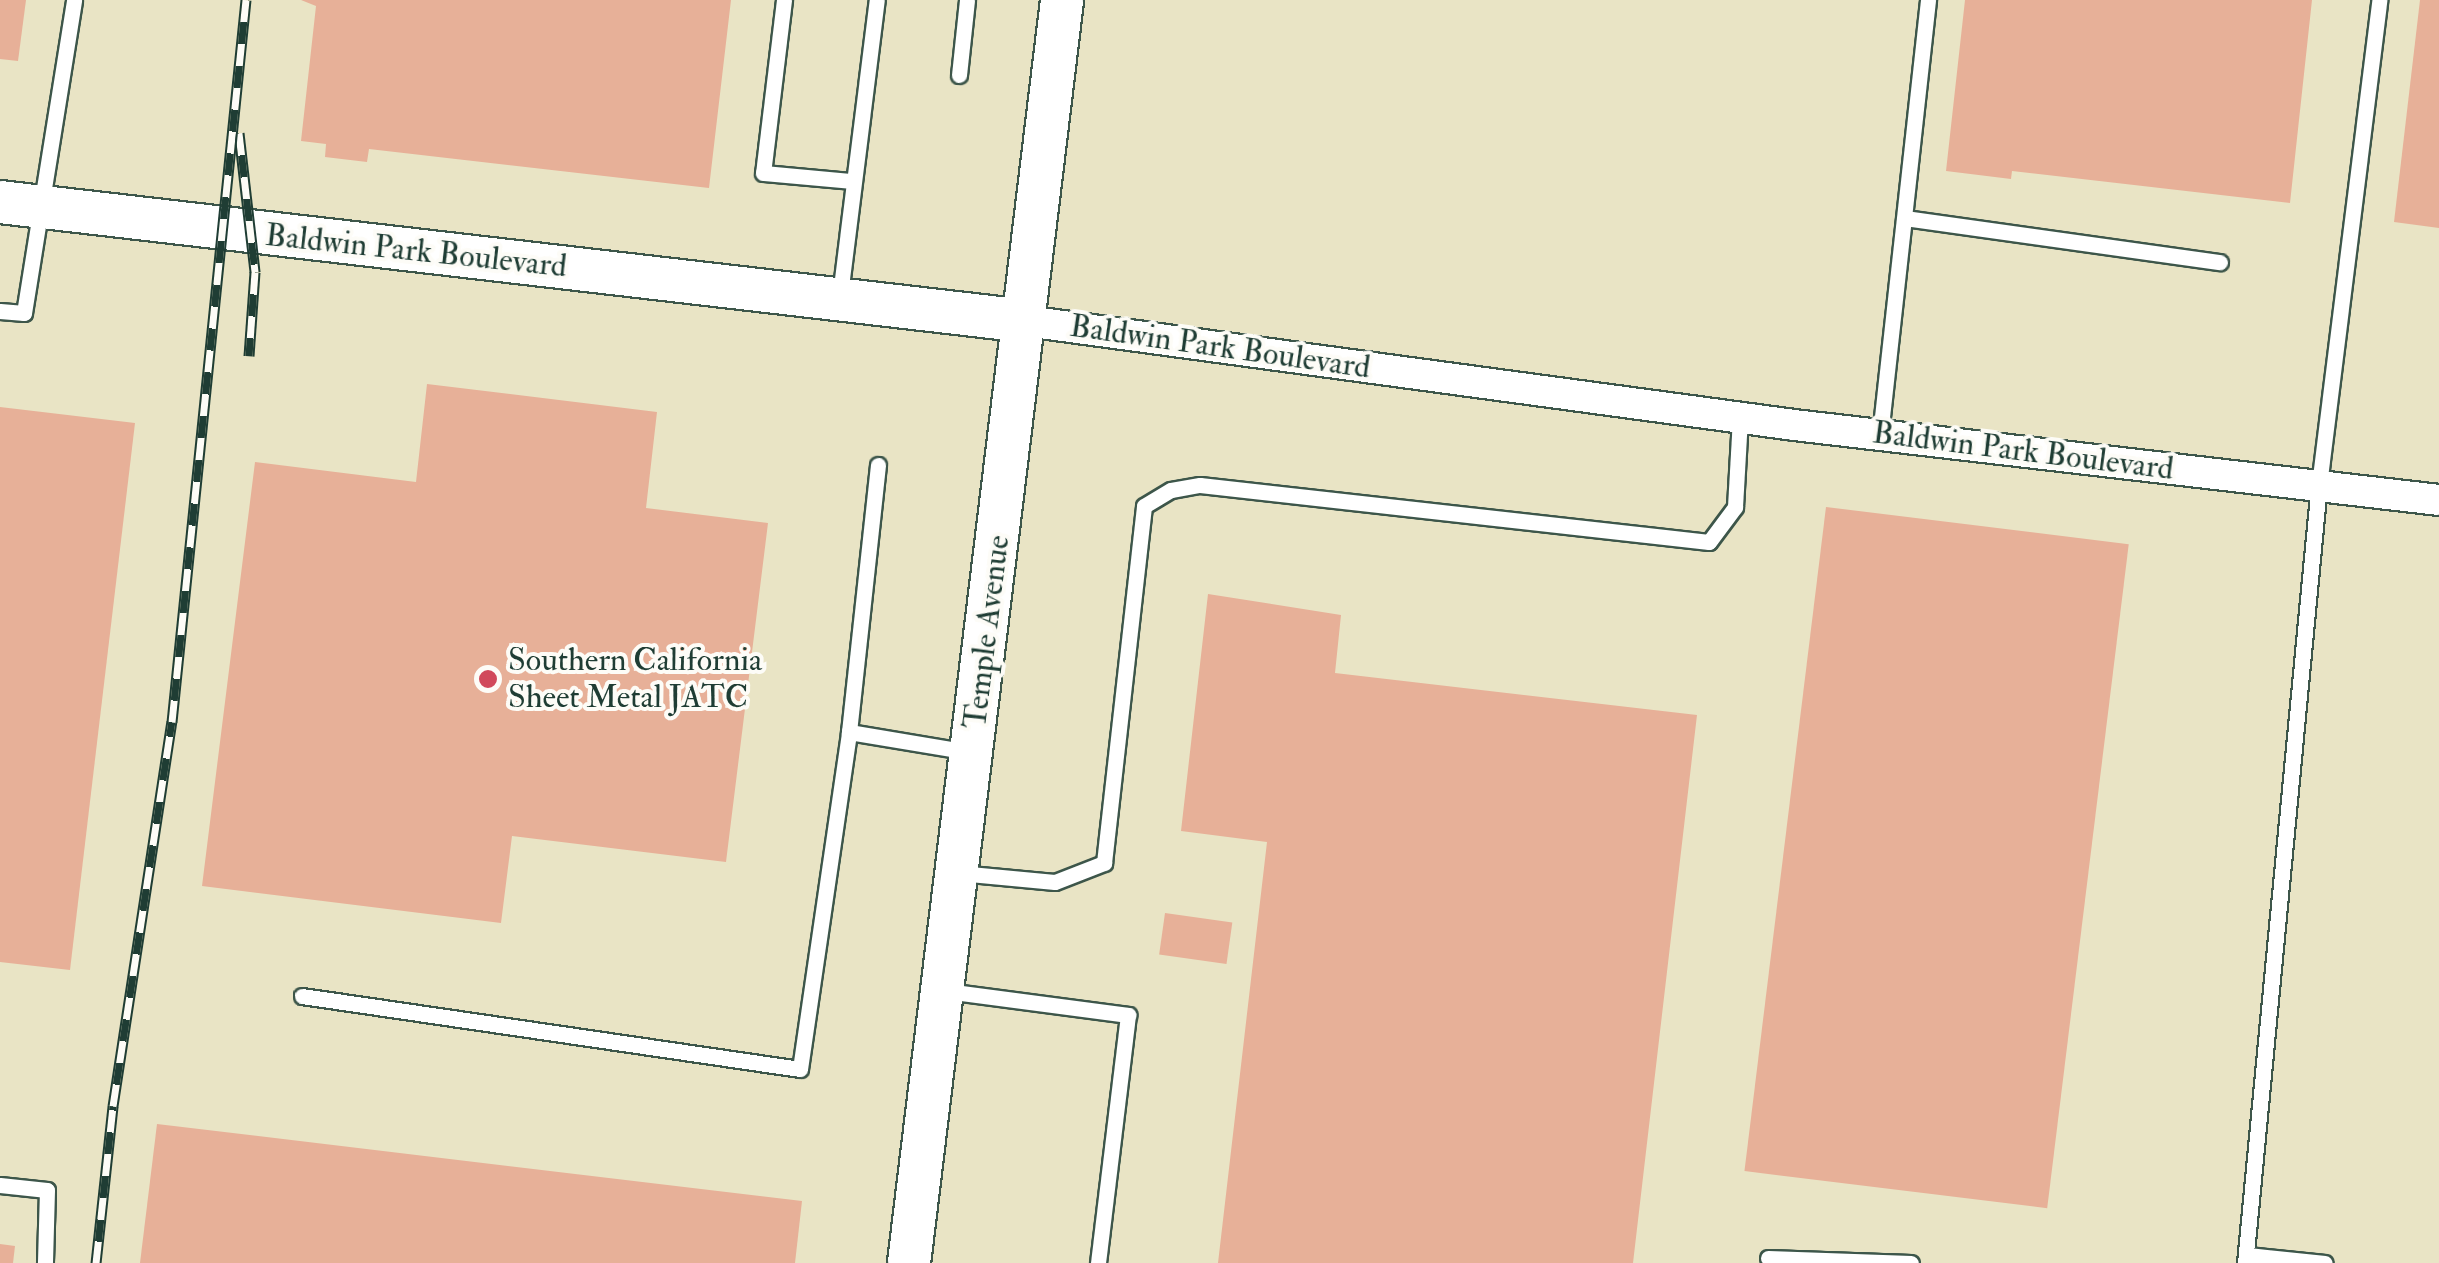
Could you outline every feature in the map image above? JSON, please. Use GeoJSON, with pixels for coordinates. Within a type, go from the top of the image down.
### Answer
{"type":"FeatureCollection","features":[{"type":"Feature","properties":{"kind":"main road","name":"Temple Avenue"},"geometry":{"type":"LineString","coordinates":[[910,1263],[1062,0]]}},
{"type":"Feature","properties":{"kind":"main road","name":"Baldwin Park Boulevard"},"geometry":{"type":"LineString","coordinates":[[0,202],[1026,321]]}},
{"type":"Feature","properties":{"kind":"street","name":"Baldwin Park Boulevard"},"geometry":{"type":"LineString","coordinates":[[1026,321],[1880,435],[2439,500]]}},
{"type":"Feature","properties":{"kind":"lane"},"geometry":{"type":"LineString","coordinates":[[0,311],[24,313],[44,207],[74,0]]}},
{"type":"Feature","properties":{"kind":"lane"},"geometry":{"type":"LineString","coordinates":[[784,0],[764,173],[851,181]]}},
{"type":"Feature","properties":{"kind":"lane"},"geometry":{"type":"LineString","coordinates":[[840,299],[851,181],[877,0]]}},
{"type":"Feature","properties":{"kind":"lane"},"geometry":{"type":"LineString","coordinates":[[959,75],[966,0]]}},
{"type":"Feature","properties":{"kind":"lane"},"geometry":{"type":"LineString","coordinates":[[1880,435],[1928,0]]}},
{"type":"Feature","properties":{"kind":"lane"},"geometry":{"type":"LineString","coordinates":[[2325,1263],[2246,1259],[2319,485],[2379,0]]}},
{"type":"Feature","properties":{"kind":"lane"},"geometry":{"type":"LineString","coordinates":[[1904,218],[2220,262]]}},
{"type":"Feature","properties":{"kind":"lane"},"geometry":{"type":"LineString","coordinates":[[958,873],[1055,882],[1104,863],[1144,506],[1171,490],[1200,486],[1709,542],[1735,507],[1740,417]]}},
{"type":"Feature","properties":{"kind":"lane"},"geometry":{"type":"LineString","coordinates":[[302,996],[800,1068],[849,732],[878,465]]}},
{"type":"Feature","properties":{"kind":"lane"},"geometry":{"type":"LineString","coordinates":[[849,732],[972,753]]}},
{"type":"Feature","properties":{"kind":"lane"},"geometry":{"type":"LineString","coordinates":[[942,990],[1128,1015],[1098,1263]]}},
{"type":"Feature","properties":{"kind":"lane"},"geometry":{"type":"LineString","coordinates":[[0,1185],[47,1190],[44,1263]]}},
{"type":"Feature","properties":{"kind":"lane"},"geometry":{"type":"LineString","coordinates":[[1768,1258],[1912,1263]]}},
{"type":"Feature","properties":{"kind":"building"},"geometry":{"type":"Polygon","coordinates":[[[0,0],[26,0],[18,61],[0,59],[0,0]]]}},
{"type":"Feature","properties":{"kind":"building"},"geometry":{"type":"Polygon","coordinates":[[[301,0],[731,0],[709,188],[369,149],[367,162],[325,157],[326,144],[301,141],[316,6],[301,0]]]}},
{"type":"Feature","properties":{"kind":"building"},"geometry":{"type":"Polygon","coordinates":[[[1965,0],[2312,0],[2290,203],[2012,171],[2011,179],[1946,171],[1965,0]]]}},
{"type":"Feature","properties":{"kind":"building"},"geometry":{"type":"Polygon","coordinates":[[[2420,0],[2439,0],[2439,228],[2394,222],[2420,0]]]}},
{"type":"Feature","properties":{"kind":"building","name":"Southern California Sheet Metal JATC"},"geometry":{"type":"Polygon","coordinates":[[[427,384],[657,412],[646,508],[768,523],[726,862],[512,836],[501,923],[202,886],[255,462],[416,482],[427,384]]]}},
{"type":"Feature","properties":{"kind":"building"},"geometry":{"type":"Polygon","coordinates":[[[0,407],[135,423],[70,970],[0,962],[0,407]]]}},
{"type":"Feature","properties":{"kind":"building"},"geometry":{"type":"Polygon","coordinates":[[[1826,507],[2129,544],[2047,1208],[1744,1171],[1826,507]]]}},
{"type":"Feature","properties":{"kind":"building"},"geometry":{"type":"Polygon","coordinates":[[[1208,594],[1341,615],[1335,673],[1697,715],[1633,1263],[1218,1263],[1267,842],[1181,831],[1208,594]]]}},
{"type":"Feature","properties":{"kind":"building"},"geometry":{"type":"Polygon","coordinates":[[[1165,913],[1232,922],[1226,964],[1159,955],[1165,913]]]}},
{"type":"Feature","properties":{"kind":"building"},"geometry":{"type":"Polygon","coordinates":[[[157,1124],[802,1201],[795,1263],[140,1263],[157,1124]]]}},
{"type":"Feature","properties":{"kind":"building"},"geometry":{"type":"Polygon","coordinates":[[[0,1244],[15,1246],[13,1263],[0,1263],[0,1244]]]}},
{"type":"Feature","properties":{"kind":"railway"},"geometry":{"type":"LineString","coordinates":[[96,1263],[113,1106],[172,722],[246,0]]}},
{"type":"Feature","properties":{"kind":"railway"},"geometry":{"type":"LineString","coordinates":[[239,133],[255,272],[249,356]]}},
{"type":"Feature","properties":{"kind":"place","name":"Southern California Sheet Metal JATC"},"geometry":{"type":"Point","coordinates":[488,679]}}]}
